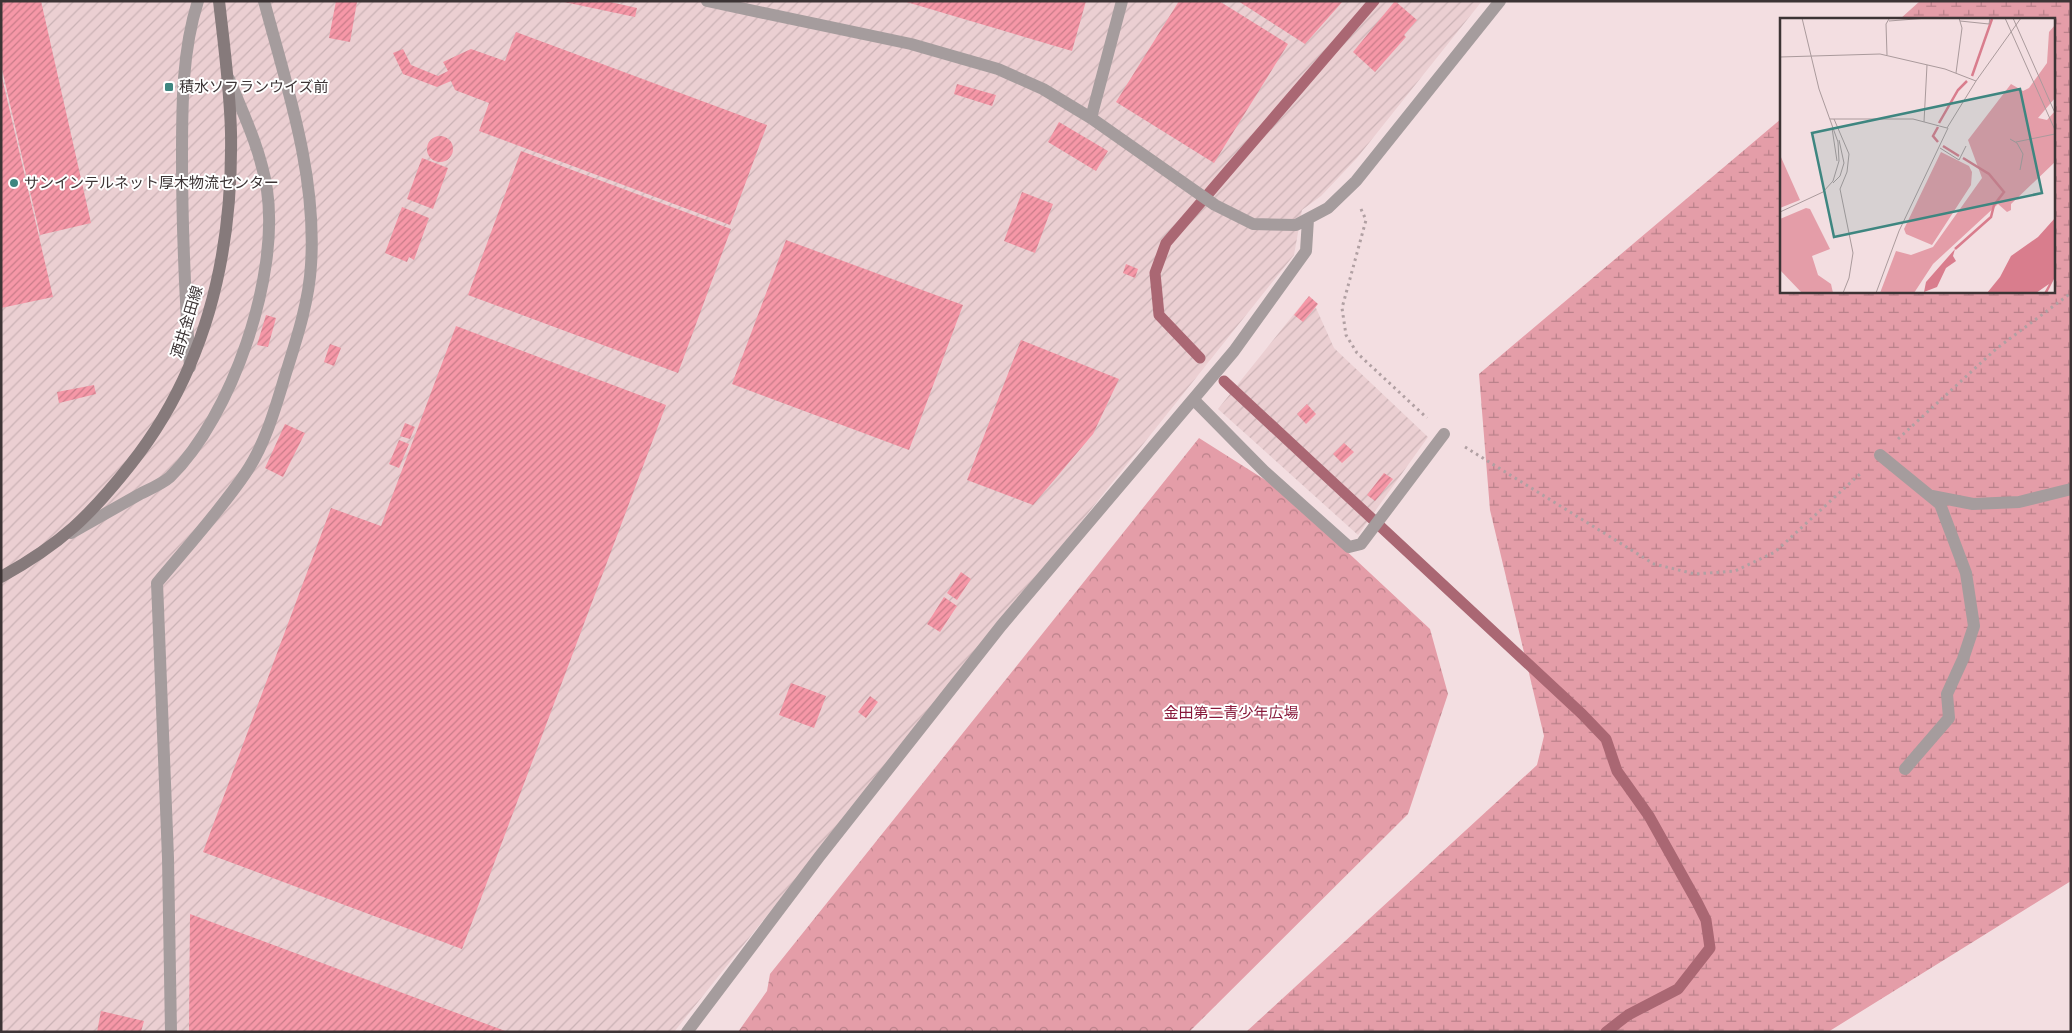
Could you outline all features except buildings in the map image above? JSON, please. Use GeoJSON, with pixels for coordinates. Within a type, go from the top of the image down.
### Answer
{"type":"FeatureCollection","features":[{"type":"Feature","properties":{"kind":"main road","name":"酒井金田線"},"geometry":{"type":"LineString","coordinates":[[1,577],[67,535],[100,503],[136,458],[166,415],[190,369],[208,318],[222,260],[227,227],[231,132],[219,1]]}},
{"type":"Feature","properties":{"kind":"street"},"geometry":{"type":"LineString","coordinates":[[190,369],[183,277],[182,102],[192,22],[198,1]]}},
{"type":"Feature","properties":{"kind":"street"},"geometry":{"type":"LineString","coordinates":[[171,1032],[168,858],[157,583],[246,473],[265,436],[289,363],[311,267],[312,219],[310,186],[288,90],[264,1]]}},
{"type":"Feature","properties":{"kind":"street"},"geometry":{"type":"LineString","coordinates":[[707,1],[911,44],[998,69],[1043,89],[1090,118],[1215,205],[1253,224],[1296,225],[1328,208],[1353,185],[1500,1]]}},
{"type":"Feature","properties":{"kind":"street"},"geometry":{"type":"LineString","coordinates":[[1090,118],[1122,1]]}},
{"type":"Feature","properties":{"kind":"street"},"geometry":{"type":"LineString","coordinates":[[67,535],[168,478],[203,435],[220,407],[246,344],[264,274],[267,246],[267,191],[260,156],[226,72]]}},
{"type":"Feature","properties":{"kind":"street"},"geometry":{"type":"LineString","coordinates":[[687,1032],[825,849],[995,634],[1234,351],[1306,251],[1308,219]]}},
{"type":"Feature","properties":{"kind":"street"},"geometry":{"type":"LineString","coordinates":[[1194,400],[1264,471],[1349,547],[1361,544],[1444,434]]}},
{"type":"Feature","properties":{"kind":"street"},"geometry":{"type":"LineString","coordinates":[[1880,455],[1940,504],[1966,572],[1974,626],[1963,659],[1947,694],[1949,718],[1905,770]]}},
{"type":"Feature","properties":{"kind":"street"},"geometry":{"type":"LineString","coordinates":[[1930,496],[1973,504],[2019,502],[2071,489]]}},
{"type":"Feature","properties":{"kind":"path"},"geometry":{"type":"LineString","coordinates":[[1353,185],[1366,220],[1342,308],[1346,334],[1357,353],[1444,434],[1654,564],[1695,574],[1735,571],[1775,552],[1996,349],[2071,293]]}},
{"type":"Feature","properties":{"kind":"shaded area"},"geometry":{"type":"Polygon","coordinates":[[[1,1],[1482,1],[1357,158],[1321,196],[1302,210],[1294,255],[674,1032],[1,1032],[1,1]]]}},
{"type":"Feature","properties":{"kind":"shaded area"},"geometry":{"type":"Polygon","coordinates":[[[1306,299],[1316,308],[1334,348],[1428,437],[1358,535],[1218,409],[1306,299]]]}},
{"type":"Feature","properties":{"kind":"green space"},"geometry":{"type":"Polygon","coordinates":[[[1920,1],[2071,1],[2071,881],[1828,1032],[1246,1032],[1537,765],[1544,736],[1490,510],[1479,374],[1780,120],[1780,292],[2054,292],[2054,18],[1901,18],[1920,1]]]}},
{"type":"Feature","properties":{"kind":"green space","name":"金田第二青少年広場"},"geometry":{"type":"Polygon","coordinates":[[[1199,438],[1281,490],[1430,629],[1448,694],[1408,814],[1189,1032],[738,1032],[767,991],[770,974],[1199,438]]]}},
{"type":"Feature","properties":{"kind":"waterway"},"geometry":{"type":"LineString","coordinates":[[1200,358],[1159,315],[1155,273],[1166,243],[1374,1]]}},
{"type":"Feature","properties":{"kind":"waterway"},"geometry":{"type":"LineString","coordinates":[[1224,381],[1582,714],[1606,739],[1617,771],[1649,816],[1706,920],[1710,948],[1678,989],[1628,1015],[1606,1032]]}},
{"type":"Feature","properties":{"kind":"place","name":"積水ソフランウイズ前"},"geometry":{"type":"Point","coordinates":[169,87]}},
{"type":"Feature","properties":{"kind":"place","name":"サンインテルネット厚木物流センター"},"geometry":{"type":"Point","coordinates":[14,183]}}]}
